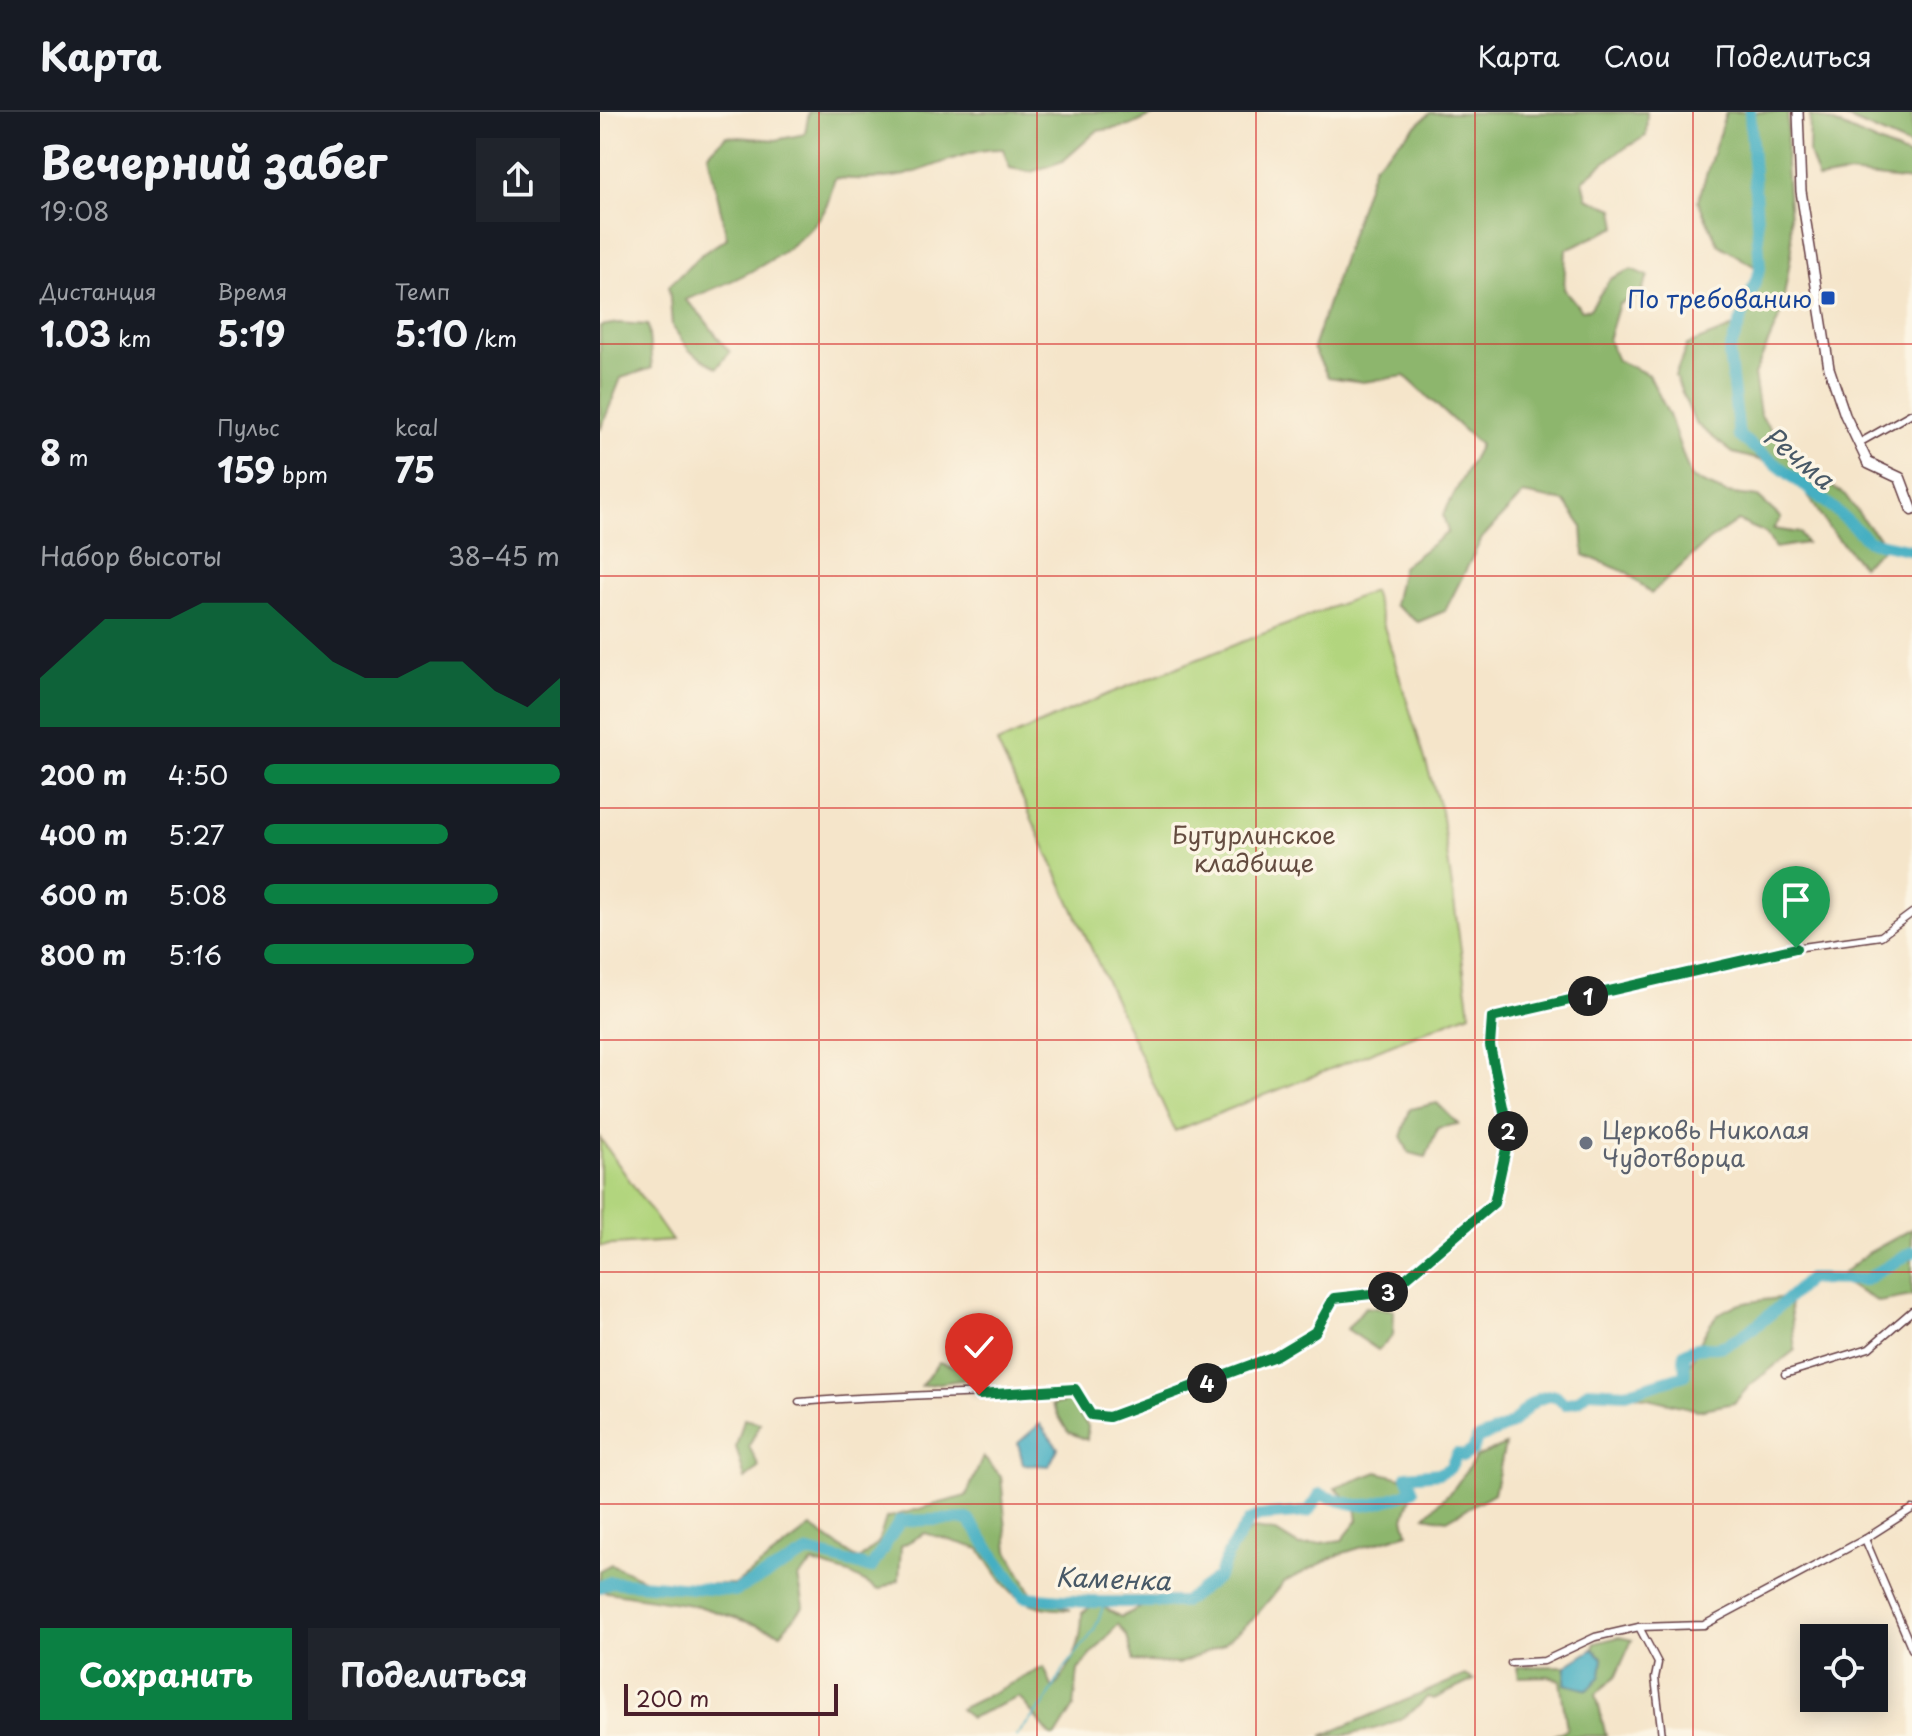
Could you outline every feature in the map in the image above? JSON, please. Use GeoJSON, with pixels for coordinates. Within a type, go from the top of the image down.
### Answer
{"type":"FeatureCollection","features":[{"type":"Feature","properties":{"kind":"highway"},"geometry":{"type":"LineString","coordinates":[[1868,463],[1900,478],[1912,510]]}},
{"type":"Feature","properties":{"kind":"main road"},"geometry":{"type":"LineString","coordinates":[[1798,112],[1801,191],[1829,368],[1868,463]]}},
{"type":"Feature","properties":{"kind":"street"},"geometry":{"type":"LineString","coordinates":[[1859,443],[1912,413]]}},
{"type":"Feature","properties":{"kind":"street"},"geometry":{"type":"LineString","coordinates":[[799,1402],[873,1395],[979,1395],[1075,1389],[1091,1415],[1109,1417],[1275,1356],[1315,1332],[1334,1298],[1390,1292],[1494,1203],[1509,1135],[1490,1046],[1492,1018],[1774,951],[1881,936],[1912,913]]}},
{"type":"Feature","properties":{"kind":"street"},"geometry":{"type":"LineString","coordinates":[[1785,1374],[1869,1348],[1912,1311]]}},
{"type":"Feature","properties":{"kind":"street"},"geometry":{"type":"LineString","coordinates":[[1511,1663],[1544,1661],[1595,1637],[1639,1627],[1704,1625],[1865,1539],[1912,1509]]}},
{"type":"Feature","properties":{"kind":"street"},"geometry":{"type":"LineString","coordinates":[[1865,1539],[1912,1649]]}},
{"type":"Feature","properties":{"kind":"street"},"geometry":{"type":"LineString","coordinates":[[1639,1627],[1658,1663],[1655,1678],[1662,1736]]}},
{"type":"Feature","properties":{"kind":"green space"},"geometry":{"type":"Polygon","coordinates":[[[809,112],[1160,112],[1130,126],[1097,131],[1063,161],[1031,172],[1010,168],[1003,149],[965,155],[896,177],[835,178],[823,213],[795,243],[742,276],[685,300],[730,352],[717,368],[689,350],[672,326],[669,286],[702,254],[727,238],[708,154],[726,136],[776,140],[805,134],[809,112]]]}},
{"type":"Feature","properties":{"kind":"green space"},"geometry":{"type":"Polygon","coordinates":[[[1647,112],[1646,136],[1615,154],[1583,180],[1587,198],[1614,209],[1617,227],[1566,249],[1564,289],[1581,310],[1590,309],[1610,279],[1632,269],[1648,276],[1640,295],[1619,304],[1608,340],[1617,360],[1649,375],[1669,415],[1691,478],[1726,493],[1758,497],[1781,518],[1773,529],[1800,533],[1806,543],[1775,548],[1766,533],[1738,521],[1708,541],[1651,594],[1628,573],[1584,555],[1582,526],[1565,502],[1523,494],[1482,538],[1445,611],[1418,622],[1394,605],[1402,567],[1448,532],[1443,515],[1480,445],[1405,376],[1363,382],[1328,377],[1313,348],[1374,165],[1430,113],[1647,112]]]}},
{"type":"Feature","properties":{"kind":"green space"},"geometry":{"type":"Polygon","coordinates":[[[1726,112],[1788,112],[1786,164],[1792,249],[1781,314],[1754,375],[1760,414],[1793,462],[1845,495],[1887,545],[1862,566],[1828,527],[1800,483],[1775,464],[1733,453],[1695,423],[1675,376],[1687,345],[1739,325],[1760,270],[1718,244],[1698,201],[1726,112]]]}},
{"type":"Feature","properties":{"kind":"green space"},"geometry":{"type":"Polygon","coordinates":[[[1833,112],[1912,112],[1912,147],[1833,112]]]}},
{"type":"Feature","properties":{"kind":"green space"},"geometry":{"type":"Polygon","coordinates":[[[1810,116],[1825,119],[1912,158],[1912,181],[1848,174],[1818,179],[1809,153],[1810,116]]]}},
{"type":"Feature","properties":{"kind":"green space"},"geometry":{"type":"Polygon","coordinates":[[[618,323],[648,325],[652,368],[621,378],[600,431],[600,326],[618,323]]]}},
{"type":"Feature","properties":{"kind":"green space","name":"Бутурлинское кладбище"},"geometry":{"type":"Polygon","coordinates":[[[1373,591],[1441,811],[1470,1013],[1175,1131],[997,743],[1108,694],[1373,591]]]}},
{"type":"Feature","properties":{"kind":"green space"},"geometry":{"type":"Polygon","coordinates":[[[1437,1103],[1458,1124],[1438,1128],[1426,1157],[1409,1153],[1401,1137],[1410,1109],[1437,1103]]]}},
{"type":"Feature","properties":{"kind":"green space"},"geometry":{"type":"Polygon","coordinates":[[[600,1138],[672,1241],[600,1246],[600,1138]]]}},
{"type":"Feature","properties":{"kind":"green space"},"geometry":{"type":"Polygon","coordinates":[[[1912,1229],[1912,1296],[1879,1302],[1836,1279],[1868,1253],[1912,1229]]]}},
{"type":"Feature","properties":{"kind":"green space"},"geometry":{"type":"Polygon","coordinates":[[[1789,1297],[1795,1350],[1750,1385],[1734,1403],[1698,1410],[1626,1393],[1685,1375],[1711,1323],[1731,1307],[1789,1297]]]}},
{"type":"Feature","properties":{"kind":"green space"},"geometry":{"type":"Polygon","coordinates":[[[1365,1307],[1394,1310],[1393,1335],[1378,1350],[1347,1329],[1365,1307]]]}},
{"type":"Feature","properties":{"kind":"green space"},"geometry":{"type":"Polygon","coordinates":[[[939,1362],[988,1376],[921,1386],[939,1362]]]}},
{"type":"Feature","properties":{"kind":"green space"},"geometry":{"type":"Polygon","coordinates":[[[1069,1401],[1088,1426],[1087,1440],[1068,1432],[1052,1405],[1069,1401]]]}},
{"type":"Feature","properties":{"kind":"green space"},"geometry":{"type":"Polygon","coordinates":[[[744,1419],[760,1423],[749,1446],[759,1467],[745,1479],[736,1447],[744,1419]]]}},
{"type":"Feature","properties":{"kind":"green space"},"geometry":{"type":"Polygon","coordinates":[[[1505,1445],[1494,1493],[1447,1520],[1425,1516],[1454,1488],[1476,1457],[1505,1445]]]}},
{"type":"Feature","properties":{"kind":"green space"},"geometry":{"type":"Polygon","coordinates":[[[983,1457],[1001,1476],[1008,1551],[1032,1594],[1071,1610],[1025,1602],[998,1577],[980,1549],[925,1533],[901,1546],[899,1580],[879,1590],[852,1575],[813,1563],[798,1577],[804,1606],[781,1633],[698,1606],[600,1591],[600,1570],[611,1564],[654,1584],[736,1584],[811,1527],[859,1560],[878,1543],[886,1518],[966,1496],[983,1457]]]}},
{"type":"Feature","properties":{"kind":"green space"},"geometry":{"type":"Polygon","coordinates":[[[1377,1472],[1406,1479],[1413,1491],[1404,1518],[1408,1533],[1340,1554],[1284,1582],[1252,1620],[1222,1645],[1179,1664],[1134,1661],[1127,1636],[1118,1624],[1078,1670],[1074,1707],[1056,1736],[1051,1736],[1019,1697],[970,1718],[960,1709],[1044,1667],[1053,1689],[1075,1654],[1082,1613],[1096,1603],[1121,1617],[1148,1604],[1184,1602],[1218,1577],[1231,1548],[1253,1529],[1276,1532],[1299,1546],[1342,1540],[1358,1520],[1356,1507],[1335,1488],[1377,1472]]]}},
{"type":"Feature","properties":{"kind":"green space"},"geometry":{"type":"Polygon","coordinates":[[[1619,1637],[1632,1640],[1616,1676],[1596,1694],[1606,1736],[1553,1736],[1567,1729],[1560,1681],[1549,1676],[1519,1677],[1517,1667],[1566,1666],[1565,1684],[1603,1658],[1593,1649],[1595,1643],[1619,1637]]]}},
{"type":"Feature","properties":{"kind":"green space"},"geometry":{"type":"Polygon","coordinates":[[[1465,1675],[1474,1680],[1434,1699],[1427,1697],[1418,1707],[1393,1722],[1350,1734],[1322,1736],[1465,1675]]]}},
{"type":"Feature","properties":{"kind":"water"},"geometry":{"type":"Polygon","coordinates":[[[1040,1424],[1058,1448],[1049,1466],[1023,1464],[1018,1443],[1040,1424]]]}},
{"type":"Feature","properties":{"kind":"water"},"geometry":{"type":"Polygon","coordinates":[[[1593,1649],[1603,1658],[1601,1676],[1588,1690],[1565,1684],[1566,1666],[1593,1649]]]}},
{"type":"Feature","properties":{"kind":"waterway","name":"Речма"},"geometry":{"type":"LineString","coordinates":[[1750,112],[1760,269],[1729,353],[1739,436],[1831,506],[1869,541],[1912,550]]}},
{"type":"Feature","properties":{"kind":"waterway","name":"Каменка"},"geometry":{"type":"LineString","coordinates":[[600,1587],[610,1582],[735,1591],[809,1552],[871,1568],[900,1521],[968,1519],[1024,1597],[1089,1602],[1184,1602],[1218,1577],[1231,1548],[1249,1521],[1259,1516],[1308,1512],[1320,1494],[1347,1503],[1366,1505],[1413,1491],[1407,1476],[1440,1473],[1450,1468],[1457,1454],[1464,1456],[1473,1450],[1477,1439],[1509,1425],[1540,1399],[1555,1395],[1565,1404],[1579,1400],[1588,1391],[1626,1393],[1685,1375],[1684,1354],[1696,1348],[1720,1347],[1735,1340],[1809,1279],[1865,1280],[1912,1252]]}},
{"type":"Feature","properties":{"kind":"waterway"},"geometry":{"type":"LineString","coordinates":[[1016,1736],[1045,1703],[1064,1669],[1094,1631],[1105,1602]]}},
{"type":"Feature","properties":{"kind":"place","name":"По требованию"},"geometry":{"type":"Point","coordinates":[1828,298]}},
{"type":"Feature","properties":{"kind":"place","name":"Церковь Николая Чудотворца"},"geometry":{"type":"Point","coordinates":[1586,1143]}},
{"type":"Feature","properties":{"kind":"route"},"geometry":{"type":"LineString","coordinates":[[979,1395],[1075,1389],[1091,1415],[1109,1417],[1275,1356],[1315,1332],[1334,1298],[1390,1292],[1494,1203],[1503,1174],[1509,1135],[1490,1046],[1492,1018],[1796,948]]}}]}
